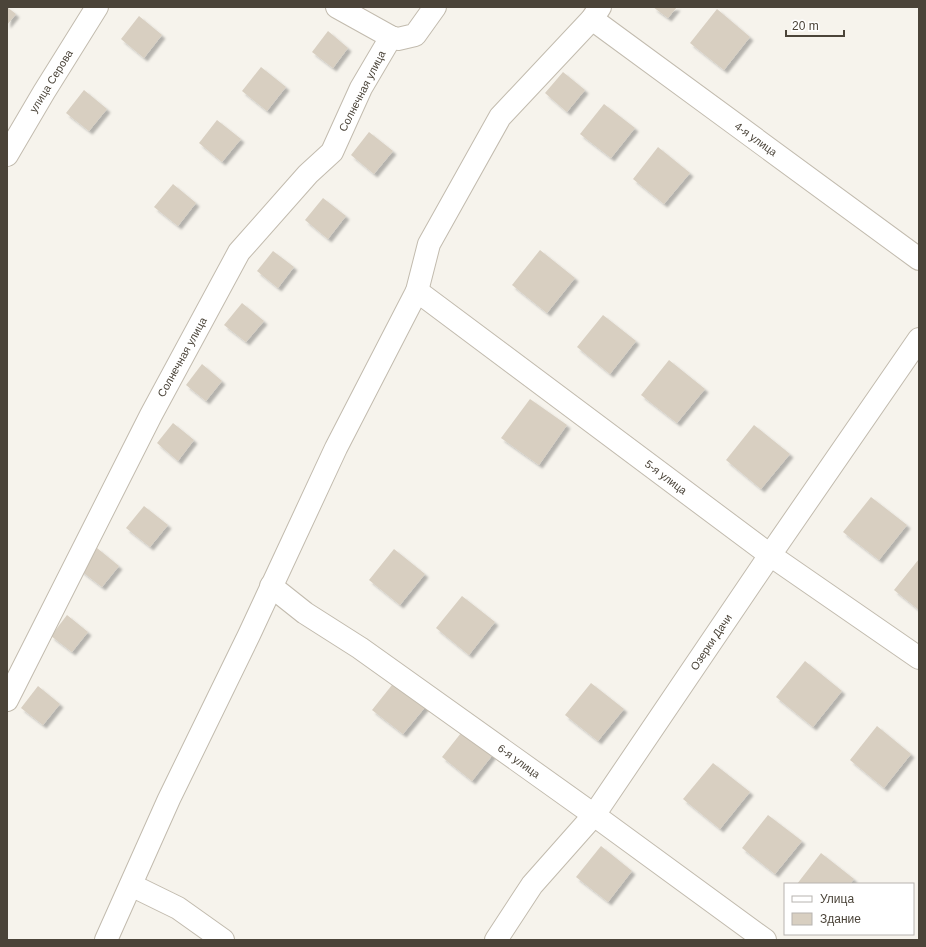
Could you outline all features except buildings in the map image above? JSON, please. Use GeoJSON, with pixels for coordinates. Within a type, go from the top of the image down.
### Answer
{"type":"FeatureCollection","features":[{"type":"Feature","properties":{"kind":"street","name":"улица Серова"},"geometry":{"type":"LineString","coordinates":[[7,155],[97,7]]}},
{"type":"Feature","properties":{"kind":"street"},"geometry":{"type":"LineString","coordinates":[[337,7],[391,37],[398,39],[415,35],[435,7]]}},
{"type":"Feature","properties":{"kind":"street"},"geometry":{"type":"LineString","coordinates":[[106,940],[169,799],[249,635],[336,448],[418,291],[429,244],[500,117],[596,13]]}},
{"type":"Feature","properties":{"kind":"street","name":"4-я улица"},"geometry":{"type":"LineString","coordinates":[[596,13],[919,259]]}},
{"type":"Feature","properties":{"kind":"street","name":"Солнечная улица"},"geometry":{"type":"LineString","coordinates":[[7,700],[150,415],[239,252],[308,174],[332,152],[361,88],[391,37]]}},
{"type":"Feature","properties":{"kind":"street","name":"5-я улица"},"geometry":{"type":"LineString","coordinates":[[418,291],[770,555],[919,658]]}},
{"type":"Feature","properties":{"kind":"street","name":"Озерки Дачи"},"geometry":{"type":"LineString","coordinates":[[496,940],[532,885],[594,815],[770,555],[919,339]]}},
{"type":"Feature","properties":{"kind":"street","name":"6-я улица"},"geometry":{"type":"LineString","coordinates":[[271,586],[305,613],[360,648],[594,815],[765,940]]}},
{"type":"Feature","properties":{"kind":"street"},"geometry":{"type":"LineString","coordinates":[[131,885],[178,908],[223,940]]}}]}
